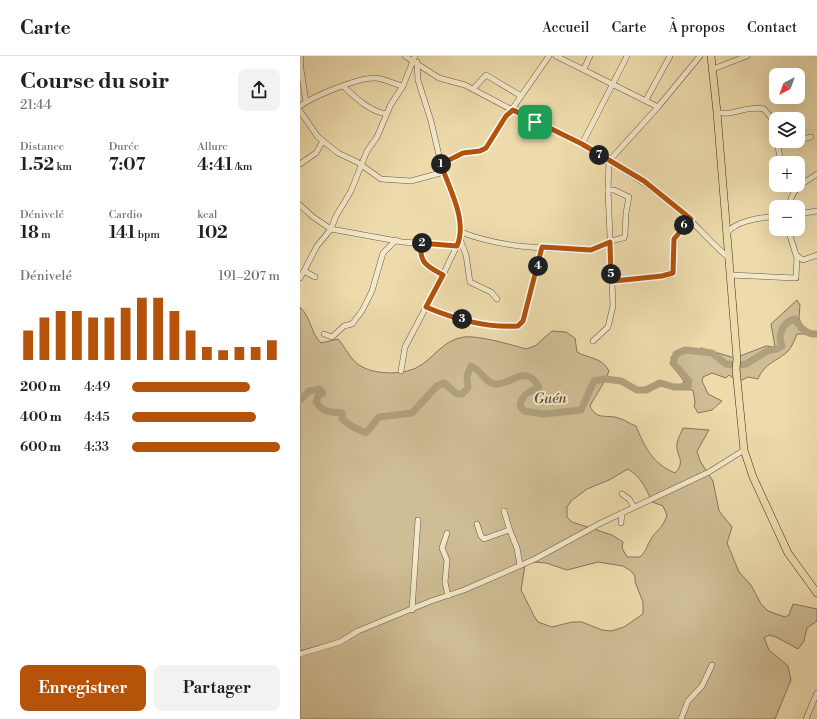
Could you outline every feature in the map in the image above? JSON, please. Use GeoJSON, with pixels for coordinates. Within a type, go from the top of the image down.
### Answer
{"type":"FeatureCollection","features":[{"type":"Feature","properties":{"kind":"main road"},"geometry":{"type":"LineString","coordinates":[[711,56],[726,215],[737,359],[736,368],[744,450],[753,477],[788,553],[817,593]]}},
{"type":"Feature","properties":{"kind":"street"},"geometry":{"type":"LineString","coordinates":[[301,56],[300,63],[306,102]]}},
{"type":"Feature","properties":{"kind":"street"},"geometry":{"type":"LineString","coordinates":[[405,56],[415,60],[439,78],[473,89],[582,144],[644,181],[691,219],[718,249],[729,258]]}},
{"type":"Feature","properties":{"kind":"street"},"geometry":{"type":"LineString","coordinates":[[441,164],[463,153],[480,151],[486,148],[506,116],[513,110],[549,56]]}},
{"type":"Feature","properties":{"kind":"street"},"geometry":{"type":"LineString","coordinates":[[556,56],[613,83],[658,107]]}},
{"type":"Feature","properties":{"kind":"street"},"geometry":{"type":"LineString","coordinates":[[584,69],[590,56]]}},
{"type":"Feature","properties":{"kind":"street"},"geometry":{"type":"LineString","coordinates":[[582,144],[627,56]]}},
{"type":"Feature","properties":{"kind":"street"},"geometry":{"type":"LineString","coordinates":[[646,100],[670,56]]}},
{"type":"Feature","properties":{"kind":"street"},"geometry":{"type":"LineString","coordinates":[[593,341],[608,327],[613,306],[608,190],[609,161],[658,107],[700,56]]}},
{"type":"Feature","properties":{"kind":"street"},"geometry":{"type":"LineString","coordinates":[[713,69],[747,56]]}},
{"type":"Feature","properties":{"kind":"street"},"geometry":{"type":"LineString","coordinates":[[300,278],[317,246],[331,229],[336,216],[351,191],[367,151],[377,137],[386,114],[403,86],[415,60]]}},
{"type":"Feature","properties":{"kind":"street"},"geometry":{"type":"LineString","coordinates":[[401,371],[406,347],[457,246],[461,232],[458,212],[441,164],[432,121],[418,80],[415,60]]}},
{"type":"Feature","properties":{"kind":"street"},"geometry":{"type":"LineString","coordinates":[[473,89],[486,75],[521,96]]}},
{"type":"Feature","properties":{"kind":"street"},"geometry":{"type":"LineString","coordinates":[[300,106],[357,80],[376,78],[403,86]]}},
{"type":"Feature","properties":{"kind":"street"},"geometry":{"type":"LineString","coordinates":[[343,86],[360,102],[375,112],[386,114]]}},
{"type":"Feature","properties":{"kind":"street"},"geometry":{"type":"LineString","coordinates":[[717,112],[730,113],[750,108],[764,109],[769,115]]}},
{"type":"Feature","properties":{"kind":"street"},"geometry":{"type":"LineString","coordinates":[[300,111],[312,131],[323,141],[338,153],[381,179],[397,182],[410,182],[444,172]]}},
{"type":"Feature","properties":{"kind":"street"},"geometry":{"type":"LineString","coordinates":[[805,139],[811,138]]}},
{"type":"Feature","properties":{"kind":"street"},"geometry":{"type":"LineString","coordinates":[[300,164],[316,153],[323,141]]}},
{"type":"Feature","properties":{"kind":"street"},"geometry":{"type":"LineString","coordinates":[[805,181],[817,174]]}},
{"type":"Feature","properties":{"kind":"street"},"geometry":{"type":"LineString","coordinates":[[461,232],[488,240],[542,247],[591,250],[625,237],[629,197],[614,190],[608,190]]}},
{"type":"Feature","properties":{"kind":"street"},"geometry":{"type":"LineString","coordinates":[[300,205],[313,217],[331,229],[396,240],[457,246]]}},
{"type":"Feature","properties":{"kind":"street"},"geometry":{"type":"LineString","coordinates":[[805,213],[817,211]]}},
{"type":"Feature","properties":{"kind":"street"},"geometry":{"type":"LineString","coordinates":[[726,215],[728,219],[736,224]]}},
{"type":"Feature","properties":{"kind":"street"},"geometry":{"type":"LineString","coordinates":[[727,233],[736,224],[769,217]]}},
{"type":"Feature","properties":{"kind":"street"},"geometry":{"type":"LineString","coordinates":[[611,279],[620,281],[671,275],[674,271],[674,239],[691,219]]}},
{"type":"Feature","properties":{"kind":"street"},"geometry":{"type":"LineString","coordinates":[[730,275],[796,278],[797,256],[790,236]]}},
{"type":"Feature","properties":{"kind":"street"},"geometry":{"type":"LineString","coordinates":[[460,239],[466,255],[470,282],[491,292],[497,299]]}},
{"type":"Feature","properties":{"kind":"street"},"geometry":{"type":"LineString","coordinates":[[324,334],[332,337],[344,326],[352,324],[356,320],[372,291],[383,253],[396,240]]}},
{"type":"Feature","properties":{"kind":"street"},"geometry":{"type":"LineString","coordinates":[[420,243],[422,261],[427,266],[443,275]]}},
{"type":"Feature","properties":{"kind":"street"},"geometry":{"type":"LineString","coordinates":[[426,307],[482,324],[494,326],[518,326],[523,321],[542,247]]}},
{"type":"Feature","properties":{"kind":"street"},"geometry":{"type":"LineString","coordinates":[[797,256],[804,260],[817,255]]}},
{"type":"Feature","properties":{"kind":"street"},"geometry":{"type":"LineString","coordinates":[[304,271],[314,277]]}},
{"type":"Feature","properties":{"kind":"street"},"geometry":{"type":"LineString","coordinates":[[300,654],[340,642],[358,631],[448,596],[520,565],[565,544],[634,507],[709,472],[744,450]]}},
{"type":"Feature","properties":{"kind":"street"},"geometry":{"type":"LineString","coordinates":[[622,494],[629,499],[634,507]]}},
{"type":"Feature","properties":{"kind":"street"},"geometry":{"type":"LineString","coordinates":[[504,510],[509,530],[517,548],[520,565]]}},
{"type":"Feature","properties":{"kind":"street"},"geometry":{"type":"LineString","coordinates":[[621,523],[622,513]]}},
{"type":"Feature","properties":{"kind":"street"},"geometry":{"type":"LineString","coordinates":[[412,610],[418,520]]}},
{"type":"Feature","properties":{"kind":"street"},"geometry":{"type":"LineString","coordinates":[[477,524],[481,536],[486,539],[509,530]]}},
{"type":"Feature","properties":{"kind":"street"},"geometry":{"type":"LineString","coordinates":[[447,533],[442,548],[447,560],[445,582],[448,596]]}},
{"type":"Feature","properties":{"kind":"street"},"geometry":{"type":"LineString","coordinates":[[681,719],[688,701],[702,686],[712,665]]}},
{"type":"Feature","properties":{"kind":"street"},"geometry":{"type":"LineString","coordinates":[[806,719],[817,693]]}},
{"type":"Feature","properties":{"kind":"shaded area"},"geometry":{"type":"Polygon","coordinates":[[[797,300],[800,305],[799,318],[806,334],[797,334],[789,349],[767,366],[758,379],[748,377],[738,382],[729,375],[726,378],[712,373],[703,377],[702,381],[708,394],[722,401],[712,410],[698,413],[694,406],[695,402],[693,390],[689,390],[675,369],[671,357],[701,348],[735,358],[766,346],[775,347],[771,324],[797,300]]]}},
{"type":"Feature","properties":{"kind":"shaded area"},"geometry":{"type":"Polygon","coordinates":[[[300,307],[307,316],[317,339],[321,343],[338,339],[356,363],[372,371],[388,373],[403,372],[416,368],[450,342],[464,337],[486,339],[526,349],[535,346],[552,331],[566,332],[575,338],[577,352],[603,363],[609,371],[605,381],[590,406],[593,411],[602,416],[625,420],[636,426],[646,448],[661,465],[675,473],[678,469],[680,461],[677,443],[683,428],[709,430],[697,451],[700,461],[713,481],[719,511],[732,527],[727,543],[739,572],[751,585],[761,604],[768,611],[785,617],[789,615],[793,604],[817,609],[817,621],[807,628],[804,641],[798,649],[776,637],[769,635],[764,638],[769,650],[788,666],[791,680],[775,719],[300,719],[300,307]],[[628,469],[609,480],[587,489],[571,501],[567,507],[567,517],[572,522],[612,535],[623,542],[622,548],[627,557],[640,557],[645,551],[652,537],[663,524],[667,515],[663,506],[652,502],[643,483],[633,472],[628,469]],[[534,562],[525,565],[521,590],[538,622],[552,627],[572,622],[582,622],[602,630],[611,631],[624,627],[643,614],[643,602],[635,582],[635,576],[631,571],[623,566],[598,562],[567,570],[546,563],[534,562]]]}},
{"type":"Feature","properties":{"kind":"waterway","name":"Guén"},"geometry":{"type":"LineString","coordinates":[[300,400],[309,391],[320,389],[323,393],[318,396],[316,402],[319,406],[328,411],[342,413],[342,419],[353,427],[366,433],[379,417],[412,413],[437,386],[444,383],[457,394],[462,394],[468,388],[467,376],[471,366],[478,370],[489,382],[496,384],[524,376],[534,380],[539,388],[529,392],[522,399],[520,405],[524,411],[544,414],[581,410],[594,381],[606,379],[621,381],[637,390],[646,390],[660,383],[674,387],[688,387],[689,381],[673,363],[676,354],[685,350],[712,353],[726,364],[740,365],[746,364],[767,351],[777,349],[782,346],[780,337],[782,329],[787,323],[795,319],[804,330],[817,334]]}},
{"type":"Feature","properties":{"kind":"waterway"},"geometry":{"type":"LineString","coordinates":[[678,387],[685,381],[689,381]]}},
{"type":"Feature","properties":{"kind":"route"},"geometry":{"type":"LineString","coordinates":[[513,110],[535,122],[582,144],[644,181],[691,219],[685,224],[674,239],[672,249],[674,268],[673,273],[671,275],[614,281],[611,279],[610,242],[591,250],[569,250],[542,247],[534,284],[523,321],[518,326],[494,326],[482,324],[444,314],[426,307],[443,275],[427,266],[422,261],[420,243],[448,244],[457,246],[461,232],[458,212],[441,164],[452,160],[463,153],[480,151],[486,148],[506,116],[513,110]]}}]}
